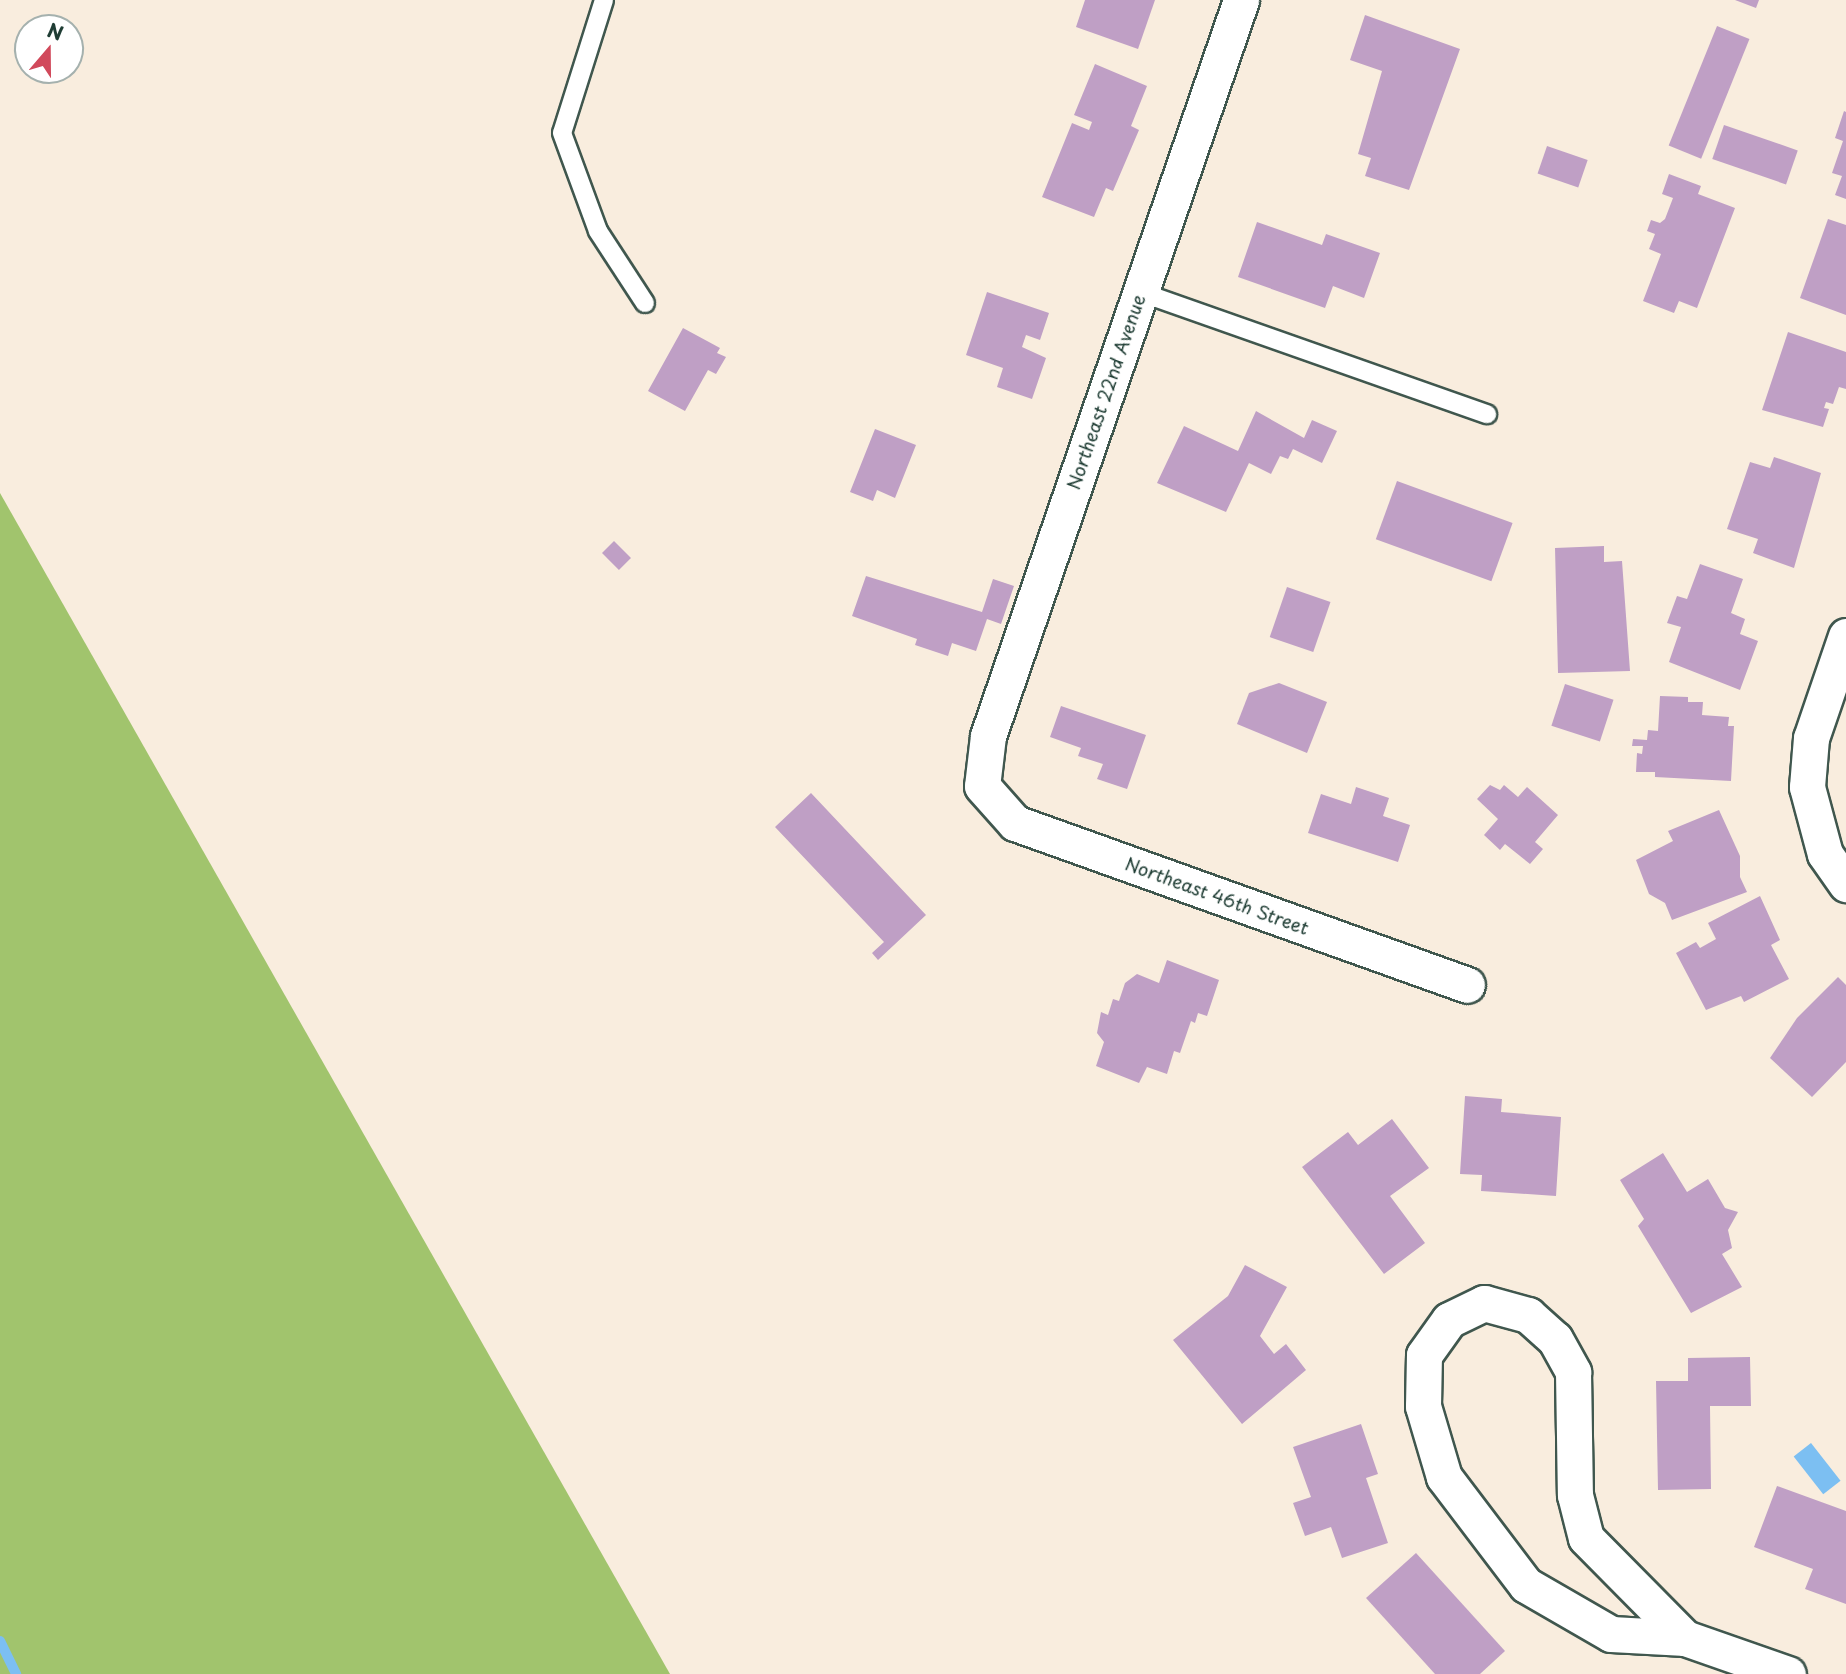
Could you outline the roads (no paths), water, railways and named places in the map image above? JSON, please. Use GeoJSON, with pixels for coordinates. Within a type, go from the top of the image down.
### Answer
{"type":"FeatureCollection","features":[{"type":"Feature","properties":{"kind":"street","name":"Northeast 22nd Avenue"},"geometry":{"type":"LineString","coordinates":[[982,786],[988,737],[1241,0]]}},
{"type":"Feature","properties":{"kind":"street"},"geometry":{"type":"LineString","coordinates":[[1846,636],[1811,738],[1807,788],[1825,854],[1846,884]]}},
{"type":"Feature","properties":{"kind":"street","name":"Northeast 46th Street"},"geometry":{"type":"LineString","coordinates":[[982,786],[1015,823],[1467,985]]}},
{"type":"Feature","properties":{"kind":"street"},"geometry":{"type":"LineString","coordinates":[[1685,1638],[1586,1538],[1575,1495],[1573,1372],[1555,1339],[1528,1315],[1484,1303],[1449,1320],[1424,1355],[1423,1406],[1444,1477],[1486,1536],[1526,1584],[1612,1634],[1685,1638],[1788,1674]]}},
{"type":"Feature","properties":{"kind":"lane"},"geometry":{"type":"LineString","coordinates":[[604,0],[562,133],[598,231],[645,303]]}},
{"type":"Feature","properties":{"kind":"lane"},"geometry":{"type":"LineString","coordinates":[[1140,292],[1487,414]]}},
{"type":"Feature","properties":{"kind":"water"},"geometry":{"type":"Polygon","coordinates":[[[1811,1443],[1841,1481],[1823,1494],[1794,1457],[1811,1443]]]}},
{"type":"Feature","properties":{"kind":"waterway"},"geometry":{"type":"LineString","coordinates":[[0,1641],[16,1674]]}}]}
